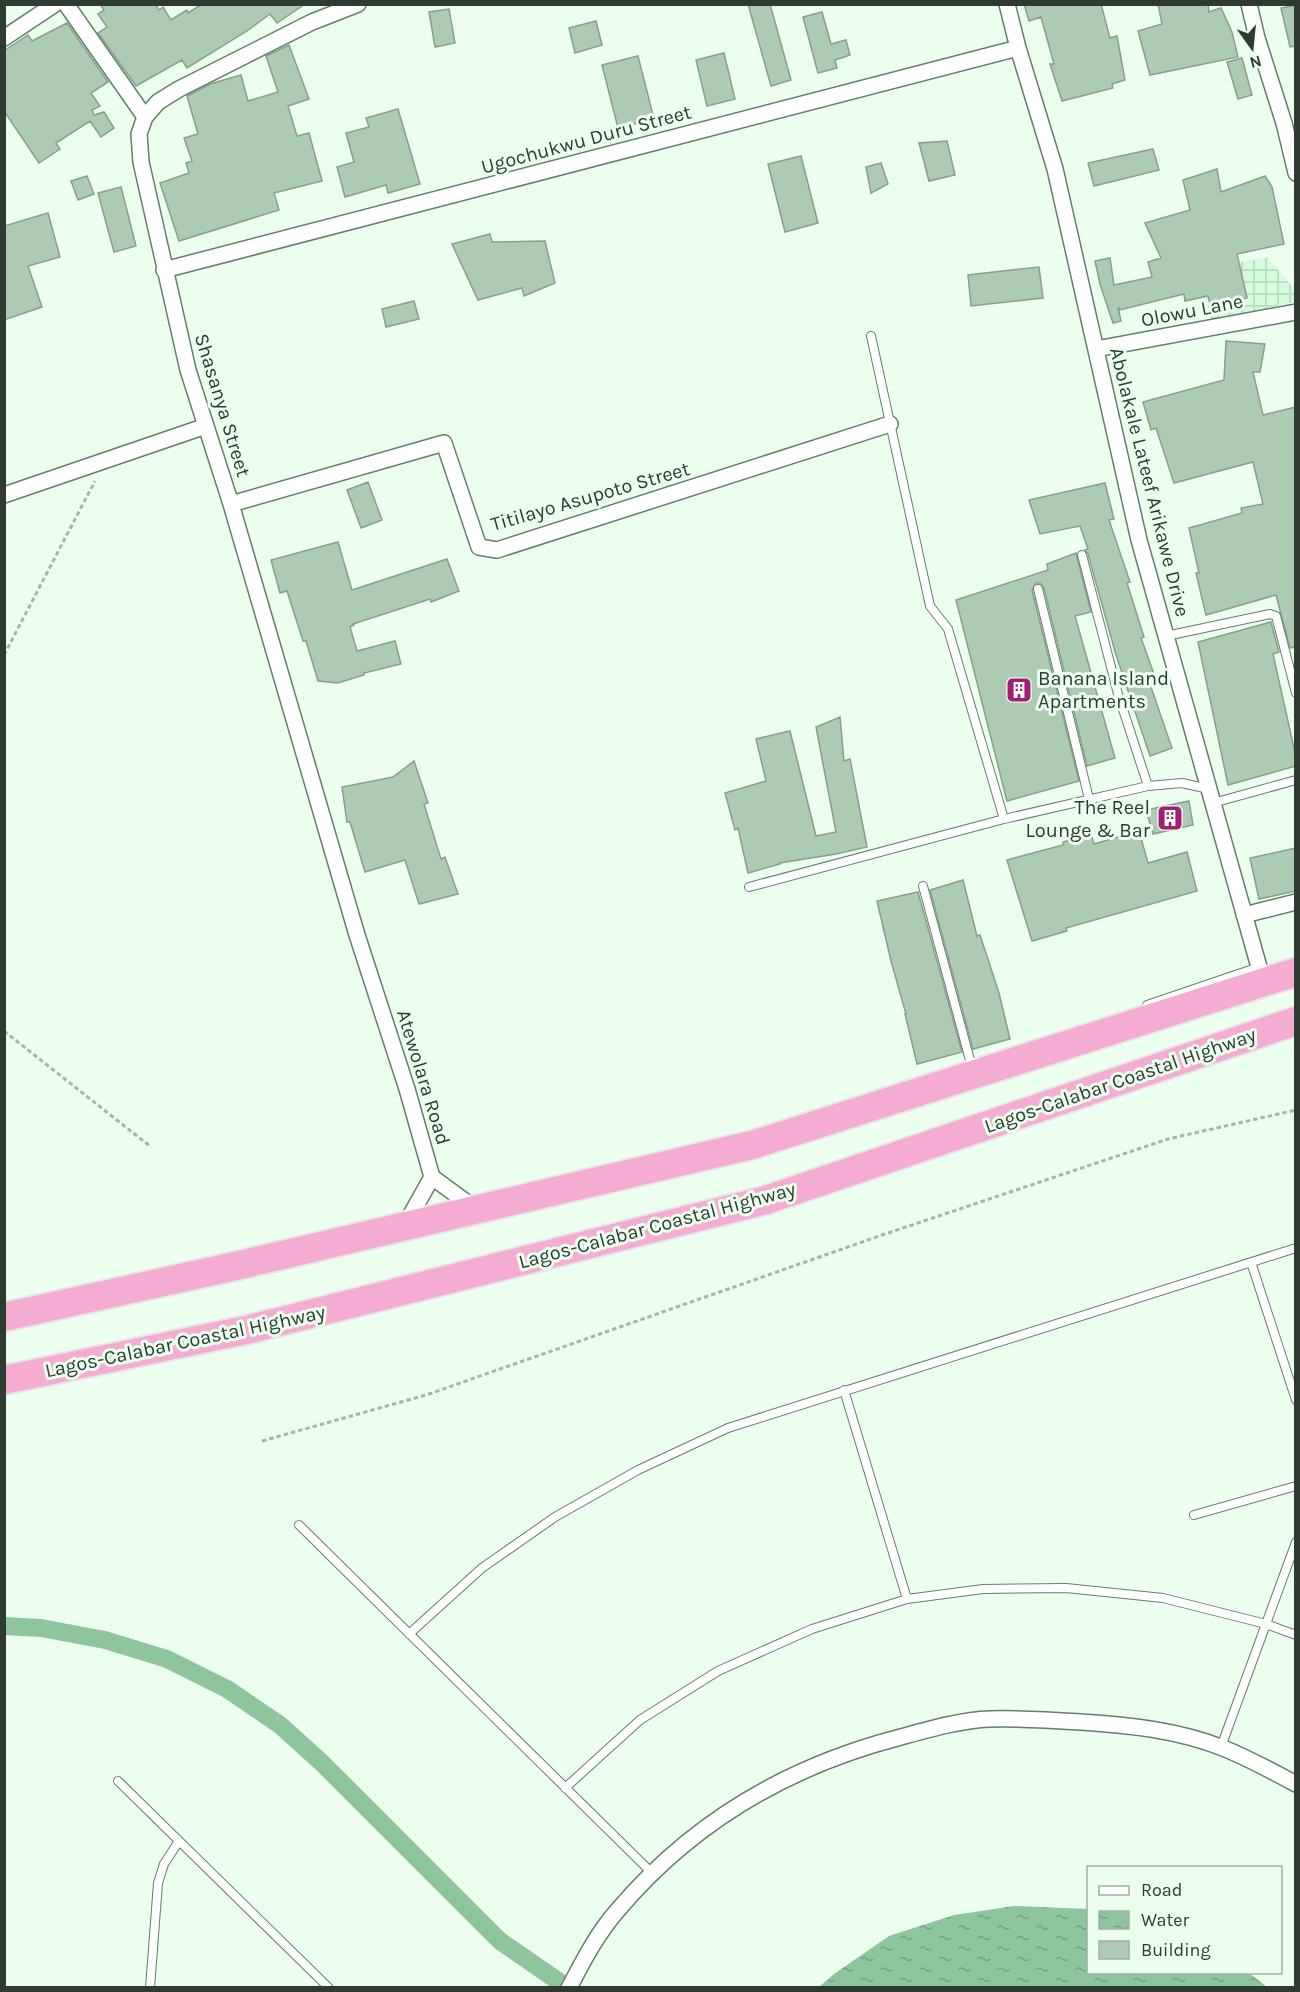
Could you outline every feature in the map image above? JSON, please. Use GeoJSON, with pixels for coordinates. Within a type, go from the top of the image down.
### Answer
{"type":"FeatureCollection","features":[{"type":"Feature","properties":{"kind":"highway"},"geometry":{"type":"LineString","coordinates":[[4,1317],[404,1227],[752,1145],[1296,972]]}},
{"type":"Feature","properties":{"kind":"highway","name":"Lagos-Calabar Coastal Highway"},"geometry":{"type":"LineString","coordinates":[[4,1380],[246,1330],[766,1200],[1296,1021]]}},
{"type":"Feature","properties":{"kind":"street"},"geometry":{"type":"LineString","coordinates":[[4,38],[55,4]]}},
{"type":"Feature","properties":{"kind":"street"},"geometry":{"type":"LineString","coordinates":[[66,4],[145,117],[158,102],[179,89],[312,22],[358,4]]}},
{"type":"Feature","properties":{"kind":"street","name":"Abolakale Lateef Arikawe Drive"},"geometry":{"type":"LineString","coordinates":[[1007,4],[1055,169],[1139,540],[1259,967]]}},
{"type":"Feature","properties":{"kind":"street"},"geometry":{"type":"LineString","coordinates":[[1249,4],[1257,38],[1293,147],[1296,173]]}},
{"type":"Feature","properties":{"kind":"street","name":"Ugochukwu Duru Street"},"geometry":{"type":"LineString","coordinates":[[164,270],[1018,48]]}},
{"type":"Feature","properties":{"kind":"street","name":"Shasanya Street"},"geometry":{"type":"LineString","coordinates":[[145,117],[139,134],[141,162],[188,370],[231,504],[357,935]]}},
{"type":"Feature","properties":{"kind":"street","name":"Olowu Lane"},"geometry":{"type":"LineString","coordinates":[[1096,350],[1296,312]]}},
{"type":"Feature","properties":{"kind":"street","name":"Titilayo Asupoto Street"},"geometry":{"type":"LineString","coordinates":[[231,504],[444,443],[479,547],[497,550],[890,424]]}},
{"type":"Feature","properties":{"kind":"street"},"geometry":{"type":"LineString","coordinates":[[4,495],[206,426]]}},
{"type":"Feature","properties":{"kind":"street"},"geometry":{"type":"LineString","coordinates":[[1244,915],[1296,902]]}},
{"type":"Feature","properties":{"kind":"street","name":"Atewolara Road"},"geometry":{"type":"LineString","coordinates":[[357,935],[407,1089],[432,1176],[404,1227]]}},
{"type":"Feature","properties":{"kind":"street"},"geometry":{"type":"LineString","coordinates":[[432,1176],[477,1209]]}},
{"type":"Feature","properties":{"kind":"street"},"geometry":{"type":"LineString","coordinates":[[569,1988],[587,1953],[616,1912],[652,1873],[689,1839],[742,1801],[801,1772],[865,1746],[928,1730],[988,1719],[1046,1719],[1103,1723],[1164,1731],[1221,1747],[1296,1784]]}},
{"type":"Feature","properties":{"kind":"lane"},"geometry":{"type":"LineString","coordinates":[[871,336],[930,606],[948,629],[1004,819]]}},
{"type":"Feature","properties":{"kind":"lane"},"geometry":{"type":"LineString","coordinates":[[1082,555],[1118,694],[1148,786]]}},
{"type":"Feature","properties":{"kind":"lane"},"geometry":{"type":"LineString","coordinates":[[1038,589],[1089,799]]}},
{"type":"Feature","properties":{"kind":"lane"},"geometry":{"type":"LineString","coordinates":[[1166,636],[1270,614],[1276,616],[1296,693]]}},
{"type":"Feature","properties":{"kind":"lane"},"geometry":{"type":"LineString","coordinates":[[749,887],[1004,819],[1148,786],[1182,783],[1211,796],[1296,780]]}},
{"type":"Feature","properties":{"kind":"lane"},"geometry":{"type":"LineString","coordinates":[[922,886],[971,1064],[982,1060]]}},
{"type":"Feature","properties":{"kind":"lane"},"geometry":{"type":"LineString","coordinates":[[1137,1008],[1259,967]]}},
{"type":"Feature","properties":{"kind":"lane"},"geometry":{"type":"LineString","coordinates":[[409,1634],[482,1568],[555,1517],[638,1470],[729,1428],[1296,1248]]}},
{"type":"Feature","properties":{"kind":"lane"},"geometry":{"type":"LineString","coordinates":[[1251,1262],[1296,1400]]}},
{"type":"Feature","properties":{"kind":"lane"},"geometry":{"type":"LineString","coordinates":[[844,1390],[907,1599]]}},
{"type":"Feature","properties":{"kind":"lane"},"geometry":{"type":"LineString","coordinates":[[1194,1515],[1296,1486]]}},
{"type":"Feature","properties":{"kind":"lane"},"geometry":{"type":"LineString","coordinates":[[299,1525],[652,1873]]}},
{"type":"Feature","properties":{"kind":"lane"},"geometry":{"type":"LineString","coordinates":[[1221,1747],[1296,1542]]}},
{"type":"Feature","properties":{"kind":"lane"},"geometry":{"type":"LineString","coordinates":[[565,1788],[640,1720],[718,1671],[812,1629],[907,1599],[983,1589],[1066,1588],[1163,1598],[1266,1624],[1296,1635]]}},
{"type":"Feature","properties":{"kind":"lane"},"geometry":{"type":"LineString","coordinates":[[118,1781],[329,1988]]}},
{"type":"Feature","properties":{"kind":"lane"},"geometry":{"type":"LineString","coordinates":[[150,1988],[158,1883],[164,1864],[179,1840]]}},
{"type":"Feature","properties":{"kind":"path"},"geometry":{"type":"LineString","coordinates":[[4,655],[105,460]]}},
{"type":"Feature","properties":{"kind":"path"},"geometry":{"type":"LineString","coordinates":[[4,1031],[151,1148]]}},
{"type":"Feature","properties":{"kind":"path"},"geometry":{"type":"LineString","coordinates":[[262,1441],[426,1395],[885,1234],[1168,1139],[1296,1110]]}},
{"type":"Feature","properties":{"kind":"shaded area"},"geometry":{"type":"Polygon","coordinates":[[[1268,258],[1295,290],[1295,302],[1211,320],[1200,267],[1268,258]]]}},
{"type":"Feature","properties":{"kind":"water"},"geometry":{"type":"Polygon","coordinates":[[[1014,1906],[1087,1909],[1087,1974],[1250,1974],[1267,1987],[819,1987],[889,1936],[954,1915],[1014,1906]]]}},
{"type":"Feature","properties":{"kind":"building"},"geometry":{"type":"Polygon","coordinates":[[[100,4],[155,4],[159,10],[163,7],[171,20],[202,4],[305,4],[277,23],[270,14],[187,68],[182,60],[136,86],[98,33],[107,27],[98,14],[104,10],[100,4]]]}},
{"type":"Feature","properties":{"kind":"building"},"geometry":{"type":"Polygon","coordinates":[[[748,4],[770,4],[791,80],[771,86],[748,4]]]}},
{"type":"Feature","properties":{"kind":"building"},"geometry":{"type":"Polygon","coordinates":[[[1024,4],[1101,4],[1110,38],[1117,36],[1125,80],[1112,84],[1113,88],[1062,101],[1050,64],[1054,64],[1041,17],[1029,21],[1024,4]]]}},
{"type":"Feature","properties":{"kind":"building"},"geometry":{"type":"Polygon","coordinates":[[[1158,4],[1208,4],[1209,12],[1221,8],[1232,32],[1238,57],[1150,75],[1138,31],[1162,24],[1158,4]]]}},
{"type":"Feature","properties":{"kind":"building"},"geometry":{"type":"Polygon","coordinates":[[[1296,5],[1296,46],[1290,47],[1281,8],[1296,5]]]}},
{"type":"Feature","properties":{"kind":"building"},"geometry":{"type":"Polygon","coordinates":[[[449,9],[455,43],[435,47],[429,12],[449,9]]]}},
{"type":"Feature","properties":{"kind":"building"},"geometry":{"type":"Polygon","coordinates":[[[822,12],[831,44],[846,40],[850,55],[835,60],[837,68],[818,73],[803,17],[822,12]]]}},
{"type":"Feature","properties":{"kind":"building"},"geometry":{"type":"Polygon","coordinates":[[[596,21],[602,45],[575,53],[569,28],[596,21]]]}},
{"type":"Feature","properties":{"kind":"building"},"geometry":{"type":"Polygon","coordinates":[[[67,23],[108,82],[91,93],[100,106],[92,110],[94,115],[104,112],[114,128],[101,137],[90,121],[56,143],[60,149],[39,163],[4,111],[4,51],[28,35],[32,41],[67,23]]]}},
{"type":"Feature","properties":{"kind":"building"},"geometry":{"type":"Polygon","coordinates":[[[289,45],[309,99],[288,106],[297,136],[309,133],[322,181],[274,193],[279,210],[179,241],[160,183],[189,173],[186,163],[192,161],[184,138],[198,134],[187,96],[210,84],[241,75],[248,101],[278,92],[266,56],[289,45]]]}},
{"type":"Feature","properties":{"kind":"building"},"geometry":{"type":"Polygon","coordinates":[[[724,53],[735,99],[707,106],[696,60],[724,53]]]}},
{"type":"Feature","properties":{"kind":"building"},"geometry":{"type":"Polygon","coordinates":[[[638,56],[654,119],[618,128],[602,65],[638,56]]]}},
{"type":"Feature","properties":{"kind":"building"},"geometry":{"type":"Polygon","coordinates":[[[1242,58],[1252,95],[1238,99],[1227,62],[1242,58]]]}},
{"type":"Feature","properties":{"kind":"building"},"geometry":{"type":"Polygon","coordinates":[[[398,109],[420,184],[388,193],[386,185],[345,197],[337,167],[354,162],[346,133],[369,127],[366,118],[398,109]]]}},
{"type":"Feature","properties":{"kind":"building"},"geometry":{"type":"Polygon","coordinates":[[[947,141],[955,175],[929,181],[919,143],[947,141]]]}},
{"type":"Feature","properties":{"kind":"building"},"geometry":{"type":"Polygon","coordinates":[[[1153,149],[1159,170],[1094,186],[1088,163],[1153,149]]]}},
{"type":"Feature","properties":{"kind":"building"},"geometry":{"type":"Polygon","coordinates":[[[801,156],[818,223],[785,232],[768,164],[801,156]]]}},
{"type":"Feature","properties":{"kind":"building"},"geometry":{"type":"Polygon","coordinates":[[[881,163],[888,184],[871,193],[866,167],[881,163]]]}},
{"type":"Feature","properties":{"kind":"building"},"geometry":{"type":"Polygon","coordinates":[[[1217,169],[1221,192],[1265,176],[1272,187],[1284,244],[1237,254],[1247,298],[1211,307],[1208,296],[1185,301],[1184,294],[1120,310],[1118,307],[1121,321],[1113,323],[1095,261],[1110,258],[1114,285],[1152,277],[1148,262],[1161,258],[1145,223],[1190,210],[1183,180],[1217,169]]]}},
{"type":"Feature","properties":{"kind":"building"},"geometry":{"type":"Polygon","coordinates":[[[87,176],[94,194],[78,200],[71,181],[87,176]]]}},
{"type":"Feature","properties":{"kind":"building"},"geometry":{"type":"Polygon","coordinates":[[[121,187],[136,246],[114,252],[98,193],[121,187]]]}},
{"type":"Feature","properties":{"kind":"building"},"geometry":{"type":"Polygon","coordinates":[[[48,213],[60,257],[28,266],[42,307],[4,320],[4,226],[48,213]]]}},
{"type":"Feature","properties":{"kind":"building"},"geometry":{"type":"Polygon","coordinates":[[[490,234],[492,242],[545,241],[555,283],[524,296],[522,288],[478,300],[452,244],[490,234]]]}},
{"type":"Feature","properties":{"kind":"building"},"geometry":{"type":"Polygon","coordinates":[[[1039,267],[1043,298],[971,306],[968,275],[1039,267]]]}},
{"type":"Feature","properties":{"kind":"building"},"geometry":{"type":"Polygon","coordinates":[[[414,301],[419,319],[386,327],[382,309],[414,301]]]}},
{"type":"Feature","properties":{"kind":"building"},"geometry":{"type":"Polygon","coordinates":[[[1226,341],[1265,344],[1260,372],[1253,372],[1263,415],[1296,407],[1296,647],[1290,648],[1276,595],[1206,615],[1196,573],[1199,573],[1189,528],[1242,513],[1241,508],[1263,504],[1253,462],[1174,483],[1156,428],[1151,430],[1143,402],[1224,380],[1226,341]]]}},
{"type":"Feature","properties":{"kind":"building"},"geometry":{"type":"Polygon","coordinates":[[[368,482],[382,520],[361,528],[347,490],[368,482]]]}},
{"type":"Feature","properties":{"kind":"building"},"geometry":{"type":"Polygon","coordinates":[[[1105,483],[1114,519],[1109,520],[1130,582],[1127,583],[1144,637],[1141,638],[1158,685],[1151,687],[1172,748],[1150,756],[1116,655],[1080,526],[1040,534],[1029,500],[1105,483]]]}},
{"type":"Feature","properties":{"kind":"building"},"geometry":{"type":"Polygon","coordinates":[[[338,542],[352,590],[447,559],[459,591],[431,602],[430,599],[353,624],[350,627],[357,651],[395,641],[401,664],[364,673],[364,675],[338,683],[318,681],[287,591],[280,593],[271,560],[338,542]]]}},
{"type":"Feature","properties":{"kind":"building","name":"Banana Island Apartments"},"geometry":{"type":"Polygon","coordinates":[[[1076,553],[1091,612],[1075,616],[1115,758],[1087,766],[1044,588],[1040,583],[1036,583],[1032,590],[1079,781],[1007,801],[956,600],[1048,570],[1047,564],[1076,553]]]}},
{"type":"Feature","properties":{"kind":"building"},"geometry":{"type":"Polygon","coordinates":[[[1271,622],[1279,652],[1273,654],[1296,757],[1296,766],[1228,785],[1198,642],[1271,622]]]}},
{"type":"Feature","properties":{"kind":"building"},"geometry":{"type":"Polygon","coordinates":[[[840,717],[844,761],[850,759],[867,847],[780,863],[748,873],[738,828],[735,830],[725,793],[766,781],[756,739],[790,731],[816,836],[836,832],[816,727],[840,717]]]}},
{"type":"Feature","properties":{"kind":"building"},"geometry":{"type":"Polygon","coordinates":[[[414,761],[428,803],[424,804],[441,859],[445,857],[458,894],[419,904],[405,860],[365,872],[350,822],[347,822],[342,787],[393,777],[414,761]]]}},
{"type":"Feature","properties":{"kind":"building","name":"The Reel Lounge & Bar"},"geometry":{"type":"Polygon","coordinates":[[[1189,801],[1193,825],[1153,834],[1146,810],[1189,801]]]}},
{"type":"Feature","properties":{"kind":"building"},"geometry":{"type":"Polygon","coordinates":[[[1139,831],[1148,863],[1187,852],[1197,891],[1066,928],[1067,931],[1032,941],[1007,860],[1063,845],[1063,842],[1091,834],[1094,844],[1139,831]]]}},
{"type":"Feature","properties":{"kind":"building"},"geometry":{"type":"Polygon","coordinates":[[[1296,848],[1296,891],[1259,899],[1250,858],[1296,848]]]}},
{"type":"Feature","properties":{"kind":"building"},"geometry":{"type":"Polygon","coordinates":[[[963,880],[977,936],[980,935],[999,993],[1010,1039],[973,1049],[930,890],[963,880]]]}},
{"type":"Feature","properties":{"kind":"building"},"geometry":{"type":"Polygon","coordinates":[[[918,892],[962,1052],[917,1064],[877,901],[918,892]]]}},
{"type":"Feature","properties":{"kind":"waterway"},"geometry":{"type":"LineString","coordinates":[[4,1626],[41,1628],[105,1640],[167,1659],[227,1689],[280,1725],[322,1763],[500,1941],[568,1988]]}},
{"type":"Feature","properties":{"kind":"place","name":"Banana Island Apartments"},"geometry":{"type":"Point","coordinates":[1019,690]}},
{"type":"Feature","properties":{"kind":"place","name":"The Reel Lounge & Bar"},"geometry":{"type":"Point","coordinates":[1170,818]}}]}
